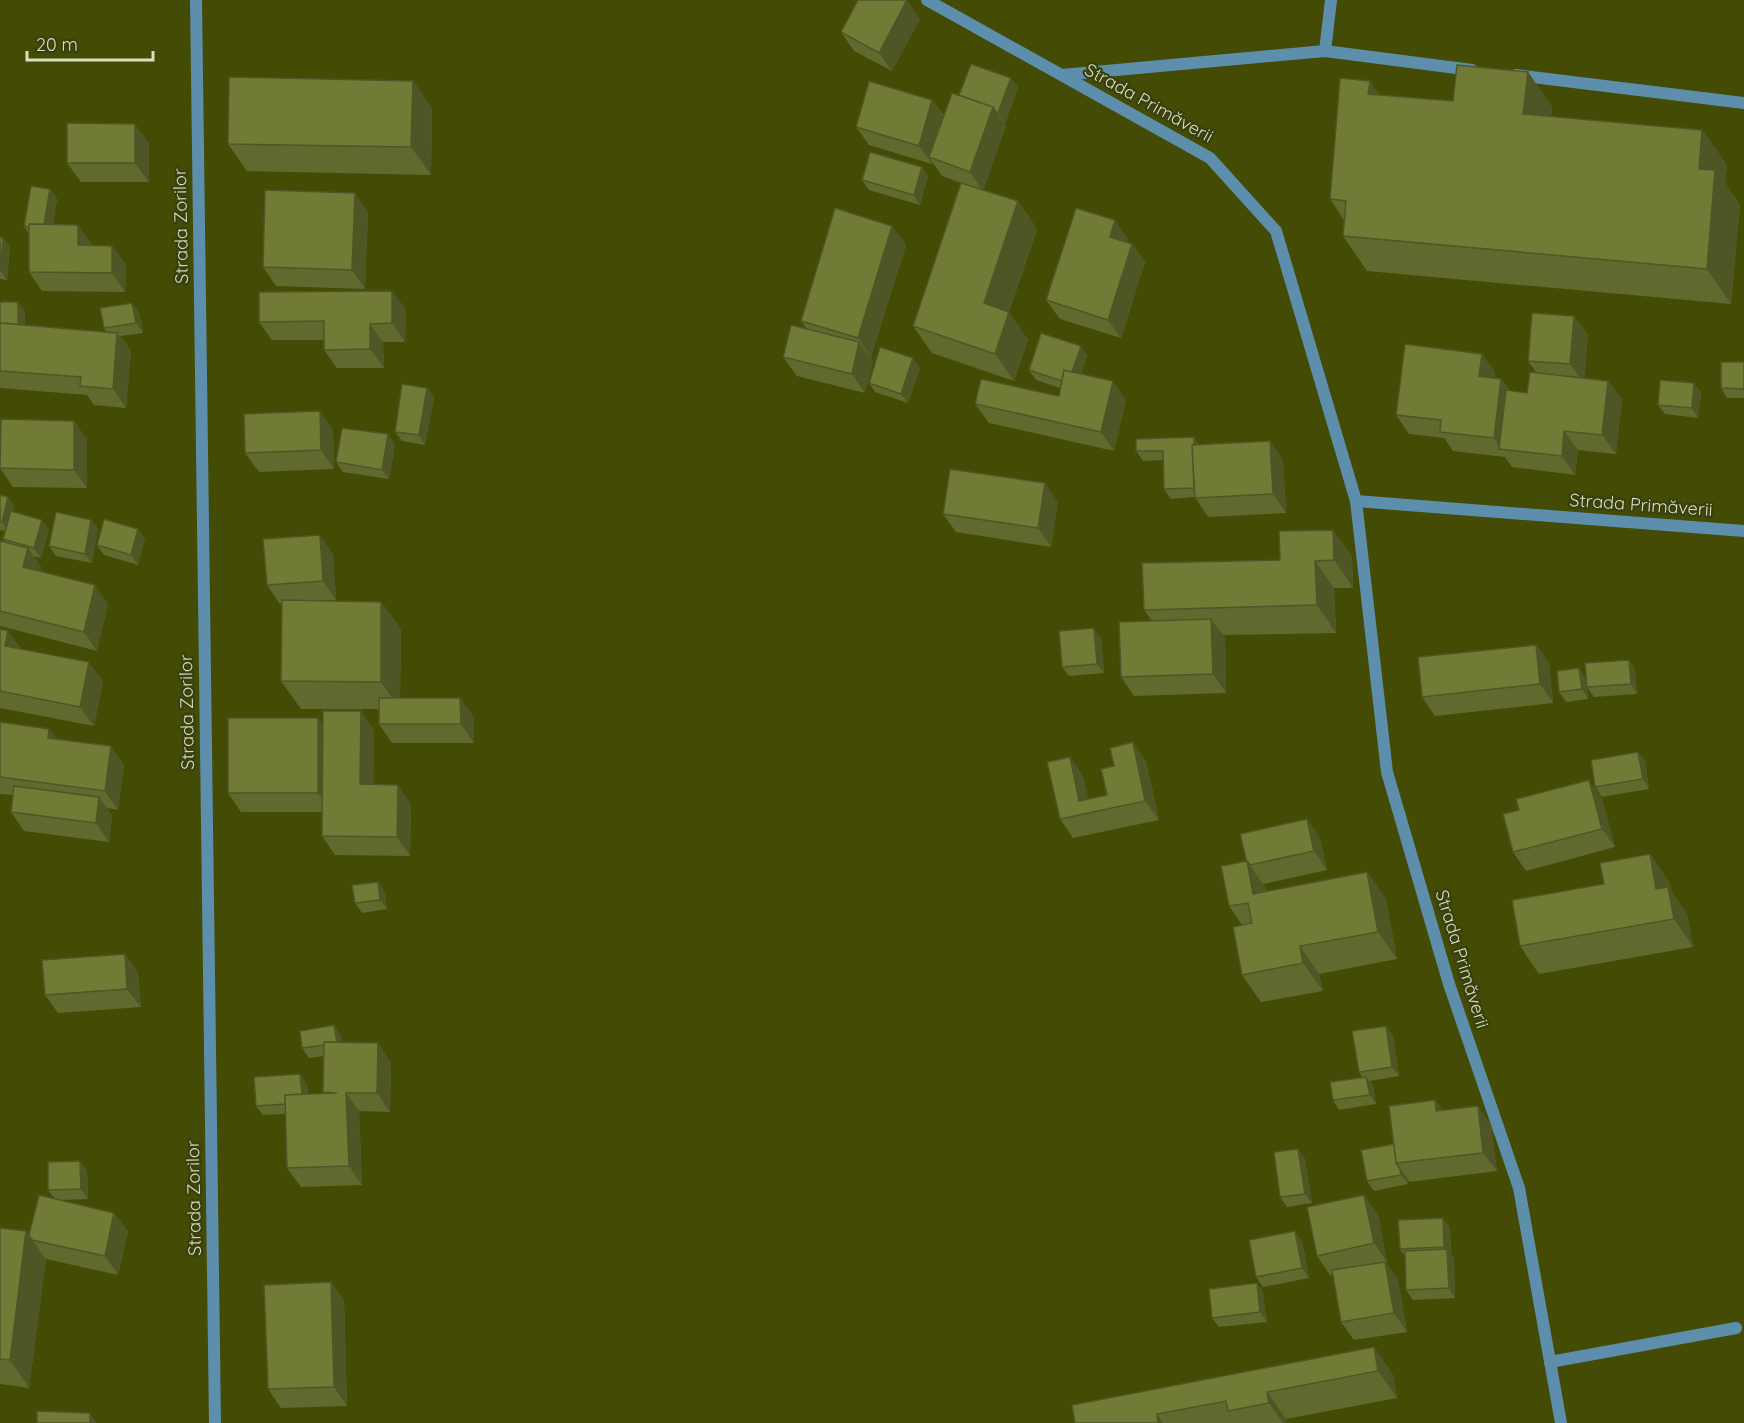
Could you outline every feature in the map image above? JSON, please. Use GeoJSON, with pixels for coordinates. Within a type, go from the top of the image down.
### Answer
{"type":"FeatureCollection","features":[{"type":"Feature","properties":{"kind":"street","name":"Strada Zorilor"},"geometry":{"type":"LineString","coordinates":[[196,0],[215,1423]]}},
{"type":"Feature","properties":{"kind":"street","name":"Strada Primăverii"},"geometry":{"type":"LineString","coordinates":[[927,0],[1210,158],[1276,231],[1356,501],[1387,772],[1449,984],[1519,1188],[1561,1423]]}},
{"type":"Feature","properties":{"kind":"street"},"geometry":{"type":"LineString","coordinates":[[1325,51],[1331,0]]}},
{"type":"Feature","properties":{"kind":"street"},"geometry":{"type":"LineString","coordinates":[[1062,75],[1325,51],[1744,103]]}},
{"type":"Feature","properties":{"kind":"street","name":"Strada Primăverii"},"geometry":{"type":"LineString","coordinates":[[1356,501],[1744,531]]}},
{"type":"Feature","properties":{"kind":"street"},"geometry":{"type":"LineString","coordinates":[[1550,1362],[1736,1328]]}},
{"type":"Feature","properties":{"kind":"building"},"geometry":{"type":"Polygon","coordinates":[[[858,0],[907,0],[879,53],[841,32],[858,0]]]}},
{"type":"Feature","properties":{"kind":"building"},"geometry":{"type":"Polygon","coordinates":[[[971,64],[1011,78],[998,113],[993,107],[959,95],[971,64]]]}},
{"type":"Feature","properties":{"kind":"building"},"geometry":{"type":"Polygon","coordinates":[[[1457,65],[1528,72],[1523,114],[1702,130],[1699,169],[1715,170],[1707,269],[1343,236],[1346,201],[1330,199],[1340,78],[1370,81],[1368,94],[1453,101],[1457,65]]]}},
{"type":"Feature","properties":{"kind":"building"},"geometry":{"type":"Polygon","coordinates":[[[229,77],[413,81],[411,147],[228,144],[229,77]]]}},
{"type":"Feature","properties":{"kind":"building"},"geometry":{"type":"Polygon","coordinates":[[[869,81],[932,100],[919,146],[856,127],[869,81]]]}},
{"type":"Feature","properties":{"kind":"building"},"geometry":{"type":"Polygon","coordinates":[[[952,93],[993,107],[970,172],[929,157],[952,93]]]}},
{"type":"Feature","properties":{"kind":"building"},"geometry":{"type":"Polygon","coordinates":[[[67,123],[135,124],[135,163],[67,163],[67,123]]]}},
{"type":"Feature","properties":{"kind":"building"},"geometry":{"type":"Polygon","coordinates":[[[870,152],[922,167],[914,195],[862,180],[870,152]]]}},
{"type":"Feature","properties":{"kind":"building"},"geometry":{"type":"Polygon","coordinates":[[[961,183],[1018,201],[984,303],[1009,312],[995,354],[913,326],[961,183]]]}},
{"type":"Feature","properties":{"kind":"building"},"geometry":{"type":"Polygon","coordinates":[[[31,186],[50,189],[44,224],[29,224],[29,227],[24,226],[31,186]]]}},
{"type":"Feature","properties":{"kind":"building"},"geometry":{"type":"Polygon","coordinates":[[[265,190],[355,193],[352,270],[263,267],[265,190]]]}},
{"type":"Feature","properties":{"kind":"building"},"geometry":{"type":"Polygon","coordinates":[[[835,208],[892,226],[858,338],[801,321],[835,208]]]}},
{"type":"Feature","properties":{"kind":"building"},"geometry":{"type":"Polygon","coordinates":[[[1076,208],[1115,220],[1110,237],[1132,244],[1108,320],[1046,300],[1076,208]]]}},
{"type":"Feature","properties":{"kind":"building"},"geometry":{"type":"Polygon","coordinates":[[[29,224],[78,225],[78,245],[112,246],[112,273],[29,272],[29,224]]]}},
{"type":"Feature","properties":{"kind":"building"},"geometry":{"type":"Polygon","coordinates":[[[0,237],[3,238],[0,270],[0,237]]]}},
{"type":"Feature","properties":{"kind":"building"},"geometry":{"type":"Polygon","coordinates":[[[392,291],[392,323],[370,324],[370,349],[324,350],[324,321],[259,322],[259,292],[392,291]]]}},
{"type":"Feature","properties":{"kind":"building"},"geometry":{"type":"Polygon","coordinates":[[[0,302],[18,302],[18,324],[0,323],[0,302]]]}},
{"type":"Feature","properties":{"kind":"building"},"geometry":{"type":"Polygon","coordinates":[[[132,303],[136,323],[104,328],[100,308],[132,303]]]}},
{"type":"Feature","properties":{"kind":"building"},"geometry":{"type":"Polygon","coordinates":[[[1532,313],[1574,316],[1570,364],[1528,361],[1532,313]]]}},
{"type":"Feature","properties":{"kind":"building"},"geometry":{"type":"Polygon","coordinates":[[[0,323],[117,333],[113,389],[80,386],[81,377],[0,371],[0,323]]]}},
{"type":"Feature","properties":{"kind":"building"},"geometry":{"type":"Polygon","coordinates":[[[791,325],[859,342],[852,374],[783,357],[791,325]]]}},
{"type":"Feature","properties":{"kind":"building"},"geometry":{"type":"Polygon","coordinates":[[[1041,333],[1081,346],[1072,372],[1064,370],[1062,381],[1029,370],[1041,333]]]}},
{"type":"Feature","properties":{"kind":"building"},"geometry":{"type":"Polygon","coordinates":[[[1405,344],[1482,354],[1479,376],[1501,379],[1494,438],[1440,432],[1441,420],[1396,415],[1405,344]]]}},
{"type":"Feature","properties":{"kind":"building"},"geometry":{"type":"Polygon","coordinates":[[[880,347],[913,358],[901,394],[869,383],[880,347]]]}},
{"type":"Feature","properties":{"kind":"building"},"geometry":{"type":"Polygon","coordinates":[[[1721,362],[1744,362],[1744,389],[1721,388],[1721,362]]]}},
{"type":"Feature","properties":{"kind":"building"},"geometry":{"type":"Polygon","coordinates":[[[1064,370],[1113,381],[1101,432],[975,404],[981,379],[1059,396],[1064,370]]]}},
{"type":"Feature","properties":{"kind":"building"},"geometry":{"type":"Polygon","coordinates":[[[1530,372],[1608,381],[1602,435],[1564,431],[1562,456],[1499,449],[1506,390],[1527,393],[1530,372]]]}},
{"type":"Feature","properties":{"kind":"building"},"geometry":{"type":"Polygon","coordinates":[[[1660,380],[1694,383],[1692,408],[1658,405],[1660,380]]]}},
{"type":"Feature","properties":{"kind":"building"},"geometry":{"type":"Polygon","coordinates":[[[402,384],[427,388],[419,435],[395,432],[402,384]]]}},
{"type":"Feature","properties":{"kind":"building"},"geometry":{"type":"Polygon","coordinates":[[[320,411],[321,450],[245,453],[244,414],[320,411]]]}},
{"type":"Feature","properties":{"kind":"building"},"geometry":{"type":"Polygon","coordinates":[[[1,419],[74,421],[74,470],[0,468],[1,419]]]}},
{"type":"Feature","properties":{"kind":"building"},"geometry":{"type":"Polygon","coordinates":[[[342,428],[388,434],[382,470],[336,462],[342,428]]]}},
{"type":"Feature","properties":{"kind":"building"},"geometry":{"type":"Polygon","coordinates":[[[1194,437],[1194,445],[1192,445],[1194,488],[1164,489],[1163,451],[1136,451],[1136,439],[1194,437]]]}},
{"type":"Feature","properties":{"kind":"building"},"geometry":{"type":"Polygon","coordinates":[[[1270,441],[1273,494],[1195,498],[1192,445],[1270,441]]]}},
{"type":"Feature","properties":{"kind":"building"},"geometry":{"type":"Polygon","coordinates":[[[950,469],[1045,483],[1038,528],[943,514],[950,469]]]}},
{"type":"Feature","properties":{"kind":"building"},"geometry":{"type":"Polygon","coordinates":[[[0,495],[8,497],[2,522],[0,522],[0,495]]]}},
{"type":"Feature","properties":{"kind":"building"},"geometry":{"type":"Polygon","coordinates":[[[11,511],[42,520],[34,548],[3,539],[11,511]]]}},
{"type":"Feature","properties":{"kind":"building"},"geometry":{"type":"Polygon","coordinates":[[[56,512],[91,520],[85,554],[49,546],[56,512]]]}},
{"type":"Feature","properties":{"kind":"building"},"geometry":{"type":"Polygon","coordinates":[[[104,519],[138,529],[131,555],[97,545],[104,519]]]}},
{"type":"Feature","properties":{"kind":"building"},"geometry":{"type":"Polygon","coordinates":[[[1333,530],[1334,560],[1315,561],[1317,605],[1144,610],[1142,563],[1280,560],[1279,531],[1333,530]]]}},
{"type":"Feature","properties":{"kind":"building"},"geometry":{"type":"Polygon","coordinates":[[[320,535],[323,581],[267,585],[263,539],[320,535]]]}},
{"type":"Feature","properties":{"kind":"building"},"geometry":{"type":"Polygon","coordinates":[[[0,541],[28,548],[23,567],[95,585],[84,632],[0,611],[0,541]]]}},
{"type":"Feature","properties":{"kind":"building"},"geometry":{"type":"Polygon","coordinates":[[[282,600],[381,602],[381,682],[281,681],[282,600]]]}},
{"type":"Feature","properties":{"kind":"building"},"geometry":{"type":"Polygon","coordinates":[[[1211,619],[1213,674],[1121,677],[1119,622],[1211,619]]]}},
{"type":"Feature","properties":{"kind":"building"},"geometry":{"type":"Polygon","coordinates":[[[1094,628],[1097,664],[1062,667],[1059,631],[1094,628]]]}},
{"type":"Feature","properties":{"kind":"building"},"geometry":{"type":"Polygon","coordinates":[[[0,629],[8,631],[5,646],[89,662],[80,707],[0,691],[0,629]]]}},
{"type":"Feature","properties":{"kind":"building"},"geometry":{"type":"Polygon","coordinates":[[[1536,645],[1540,684],[1422,697],[1418,657],[1536,645]]]}},
{"type":"Feature","properties":{"kind":"building"},"geometry":{"type":"Polygon","coordinates":[[[1629,660],[1631,684],[1587,687],[1585,663],[1629,660]]]}},
{"type":"Feature","properties":{"kind":"building"},"geometry":{"type":"Polygon","coordinates":[[[1579,668],[1582,689],[1559,692],[1557,671],[1579,668]]]}},
{"type":"Feature","properties":{"kind":"building"},"geometry":{"type":"Polygon","coordinates":[[[379,698],[460,698],[461,724],[379,724],[379,698]]]}},
{"type":"Feature","properties":{"kind":"building"},"geometry":{"type":"Polygon","coordinates":[[[323,711],[361,711],[360,784],[398,785],[397,837],[322,836],[323,711]]]}},
{"type":"Feature","properties":{"kind":"building"},"geometry":{"type":"Polygon","coordinates":[[[228,718],[318,718],[318,793],[228,793],[228,718]]]}},
{"type":"Feature","properties":{"kind":"building"},"geometry":{"type":"Polygon","coordinates":[[[0,722],[49,729],[48,738],[111,746],[105,791],[0,777],[0,722]]]}},
{"type":"Feature","properties":{"kind":"building"},"geometry":{"type":"Polygon","coordinates":[[[1133,742],[1145,801],[1060,819],[1047,762],[1070,757],[1079,801],[1107,795],[1101,769],[1114,766],[1110,748],[1133,742]]]}},
{"type":"Feature","properties":{"kind":"building"},"geometry":{"type":"Polygon","coordinates":[[[1638,752],[1643,779],[1595,787],[1591,760],[1638,752]]]}},
{"type":"Feature","properties":{"kind":"building"},"geometry":{"type":"Polygon","coordinates":[[[1589,780],[1602,829],[1513,852],[1503,814],[1519,810],[1516,799],[1589,780]]]}},
{"type":"Feature","properties":{"kind":"building"},"geometry":{"type":"Polygon","coordinates":[[[14,786],[99,797],[96,823],[11,812],[14,786]]]}},
{"type":"Feature","properties":{"kind":"building"},"geometry":{"type":"Polygon","coordinates":[[[1307,819],[1314,851],[1250,865],[1247,861],[1247,863],[1240,834],[1307,819]]]}},
{"type":"Feature","properties":{"kind":"building"},"geometry":{"type":"Polygon","coordinates":[[[1650,854],[1656,889],[1668,887],[1674,919],[1520,946],[1512,900],[1604,884],[1600,863],[1650,854]]]}},
{"type":"Feature","properties":{"kind":"building"},"geometry":{"type":"Polygon","coordinates":[[[1247,861],[1253,894],[1367,872],[1378,932],[1300,946],[1303,963],[1242,975],[1233,927],[1252,923],[1248,903],[1229,906],[1221,866],[1247,861]]]}},
{"type":"Feature","properties":{"kind":"building"},"geometry":{"type":"Polygon","coordinates":[[[378,882],[380,900],[355,903],[352,885],[378,882]]]}},
{"type":"Feature","properties":{"kind":"building"},"geometry":{"type":"Polygon","coordinates":[[[125,954],[127,989],[45,995],[42,960],[125,954]]]}},
{"type":"Feature","properties":{"kind":"building"},"geometry":{"type":"Polygon","coordinates":[[[334,1025],[337,1042],[324,1042],[324,1045],[302,1048],[300,1031],[334,1025]]]}},
{"type":"Feature","properties":{"kind":"building"},"geometry":{"type":"Polygon","coordinates":[[[1386,1026],[1392,1067],[1359,1072],[1352,1031],[1386,1026]]]}},
{"type":"Feature","properties":{"kind":"building"},"geometry":{"type":"Polygon","coordinates":[[[324,1042],[378,1043],[377,1093],[346,1093],[349,1166],[287,1168],[285,1095],[337,1093],[323,1092],[324,1042]]]}},
{"type":"Feature","properties":{"kind":"building"},"geometry":{"type":"Polygon","coordinates":[[[300,1074],[302,1094],[285,1095],[285,1104],[256,1106],[254,1077],[300,1074]]]}},
{"type":"Feature","properties":{"kind":"building"},"geometry":{"type":"Polygon","coordinates":[[[1366,1077],[1370,1095],[1333,1100],[1330,1082],[1366,1077]]]}},
{"type":"Feature","properties":{"kind":"building"},"geometry":{"type":"Polygon","coordinates":[[[1435,1100],[1436,1111],[1478,1106],[1483,1153],[1396,1163],[1389,1106],[1435,1100]]]}},
{"type":"Feature","properties":{"kind":"building"},"geometry":{"type":"Polygon","coordinates":[[[1394,1144],[1396,1163],[1401,1175],[1367,1181],[1361,1150],[1394,1144]]]}},
{"type":"Feature","properties":{"kind":"building"},"geometry":{"type":"Polygon","coordinates":[[[1298,1149],[1305,1194],[1280,1197],[1274,1152],[1298,1149]]]}},
{"type":"Feature","properties":{"kind":"building"},"geometry":{"type":"Polygon","coordinates":[[[80,1161],[81,1189],[48,1190],[48,1162],[80,1161]]]}},
{"type":"Feature","properties":{"kind":"building"},"geometry":{"type":"Polygon","coordinates":[[[39,1195],[114,1213],[105,1256],[32,1240],[29,1235],[39,1195]]]}},
{"type":"Feature","properties":{"kind":"building"},"geometry":{"type":"Polygon","coordinates":[[[1364,1195],[1374,1243],[1317,1256],[1307,1207],[1364,1195]]]}},
{"type":"Feature","properties":{"kind":"building"},"geometry":{"type":"Polygon","coordinates":[[[1443,1218],[1444,1247],[1400,1249],[1398,1220],[1443,1218]]]}},
{"type":"Feature","properties":{"kind":"building"},"geometry":{"type":"Polygon","coordinates":[[[0,1228],[26,1231],[10,1360],[0,1359],[0,1228]]]}},
{"type":"Feature","properties":{"kind":"building"},"geometry":{"type":"Polygon","coordinates":[[[1295,1231],[1302,1268],[1256,1277],[1249,1240],[1295,1231]]]}},
{"type":"Feature","properties":{"kind":"building"},"geometry":{"type":"Polygon","coordinates":[[[1447,1249],[1449,1288],[1406,1290],[1405,1251],[1447,1249]]]}},
{"type":"Feature","properties":{"kind":"building"},"geometry":{"type":"Polygon","coordinates":[[[1385,1262],[1394,1313],[1341,1322],[1332,1270],[1385,1262]]]}},
{"type":"Feature","properties":{"kind":"building"},"geometry":{"type":"Polygon","coordinates":[[[331,1282],[334,1387],[268,1389],[264,1285],[331,1282]]]}},
{"type":"Feature","properties":{"kind":"building"},"geometry":{"type":"Polygon","coordinates":[[[1257,1283],[1260,1312],[1212,1318],[1209,1289],[1257,1283]]]}},
{"type":"Feature","properties":{"kind":"building"},"geometry":{"type":"Polygon","coordinates":[[[1374,1347],[1378,1371],[1267,1392],[1269,1403],[1228,1411],[1226,1401],[1157,1414],[1158,1423],[1075,1423],[1072,1405],[1374,1347]]]}},
{"type":"Feature","properties":{"kind":"building"},"geometry":{"type":"Polygon","coordinates":[[[37,1411],[90,1413],[90,1423],[37,1423],[37,1411]]]}}]}
